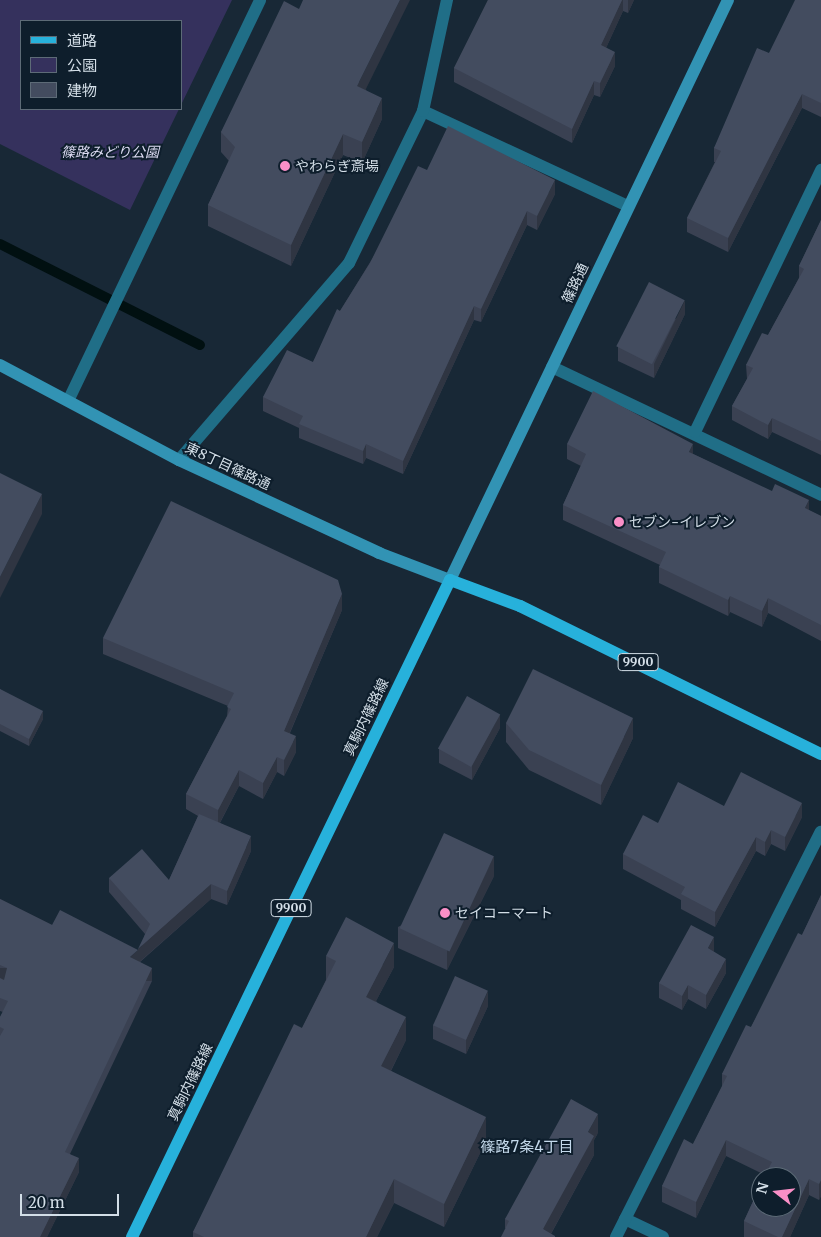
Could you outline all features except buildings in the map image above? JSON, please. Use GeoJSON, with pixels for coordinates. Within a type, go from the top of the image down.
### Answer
{"type":"FeatureCollection","features":[{"type":"Feature","properties":{"kind":"main road","name":"篠路通"},"geometry":{"type":"LineString","coordinates":[[450,580],[728,0]]}},
{"type":"Feature","properties":{"kind":"main road","name":"東8丁目篠路通"},"geometry":{"type":"LineString","coordinates":[[0,366],[69,399],[179,460],[379,553],[450,580]]}},
{"type":"Feature","properties":{"kind":"main road","name":"9900"},"geometry":{"type":"LineString","coordinates":[[450,580],[520,606],[821,754]]}},
{"type":"Feature","properties":{"kind":"main road","name":"真駒内篠路線"},"geometry":{"type":"LineString","coordinates":[[132,1237],[450,580]]}},
{"type":"Feature","properties":{"kind":"street"},"geometry":{"type":"LineString","coordinates":[[69,399],[260,0]]}},
{"type":"Feature","properties":{"kind":"street"},"geometry":{"type":"LineString","coordinates":[[179,460],[349,263],[423,111],[447,0]]}},
{"type":"Feature","properties":{"kind":"street"},"geometry":{"type":"LineString","coordinates":[[423,111],[628,206]]}},
{"type":"Feature","properties":{"kind":"street"},"geometry":{"type":"LineString","coordinates":[[695,432],[821,170]]}},
{"type":"Feature","properties":{"kind":"street"},"geometry":{"type":"LineString","coordinates":[[552,367],[695,432],[821,495]]}},
{"type":"Feature","properties":{"kind":"street"},"geometry":{"type":"LineString","coordinates":[[616,1237],[821,832]]}},
{"type":"Feature","properties":{"kind":"street"},"geometry":{"type":"LineString","coordinates":[[625,1219],[663,1237]]}},
{"type":"Feature","properties":{"kind":"green space","name":"篠路みどり公園"},"geometry":{"type":"Polygon","coordinates":[[[0,0],[232,0],[182,103],[182,20],[20,20],[20,110],[179,110],[130,210],[0,144],[0,0]]]}},
{"type":"Feature","properties":{"kind":"waterway"},"geometry":{"type":"LineString","coordinates":[[0,244],[200,345]]}},
{"type":"Feature","properties":{"kind":"place","name":"やわらぎ斎場"},"geometry":{"type":"Point","coordinates":[285,166]}},
{"type":"Feature","properties":{"kind":"place","name":"セブン-イレブン"},"geometry":{"type":"Point","coordinates":[619,522]}},
{"type":"Feature","properties":{"kind":"place","name":"セイコーマート"},"geometry":{"type":"Point","coordinates":[445,913]}},
{"type":"Feature","properties":{"kind":"district","name":"篠路7条4丁目"},"geometry":{"type":"Point","coordinates":[527,1147]}}]}
